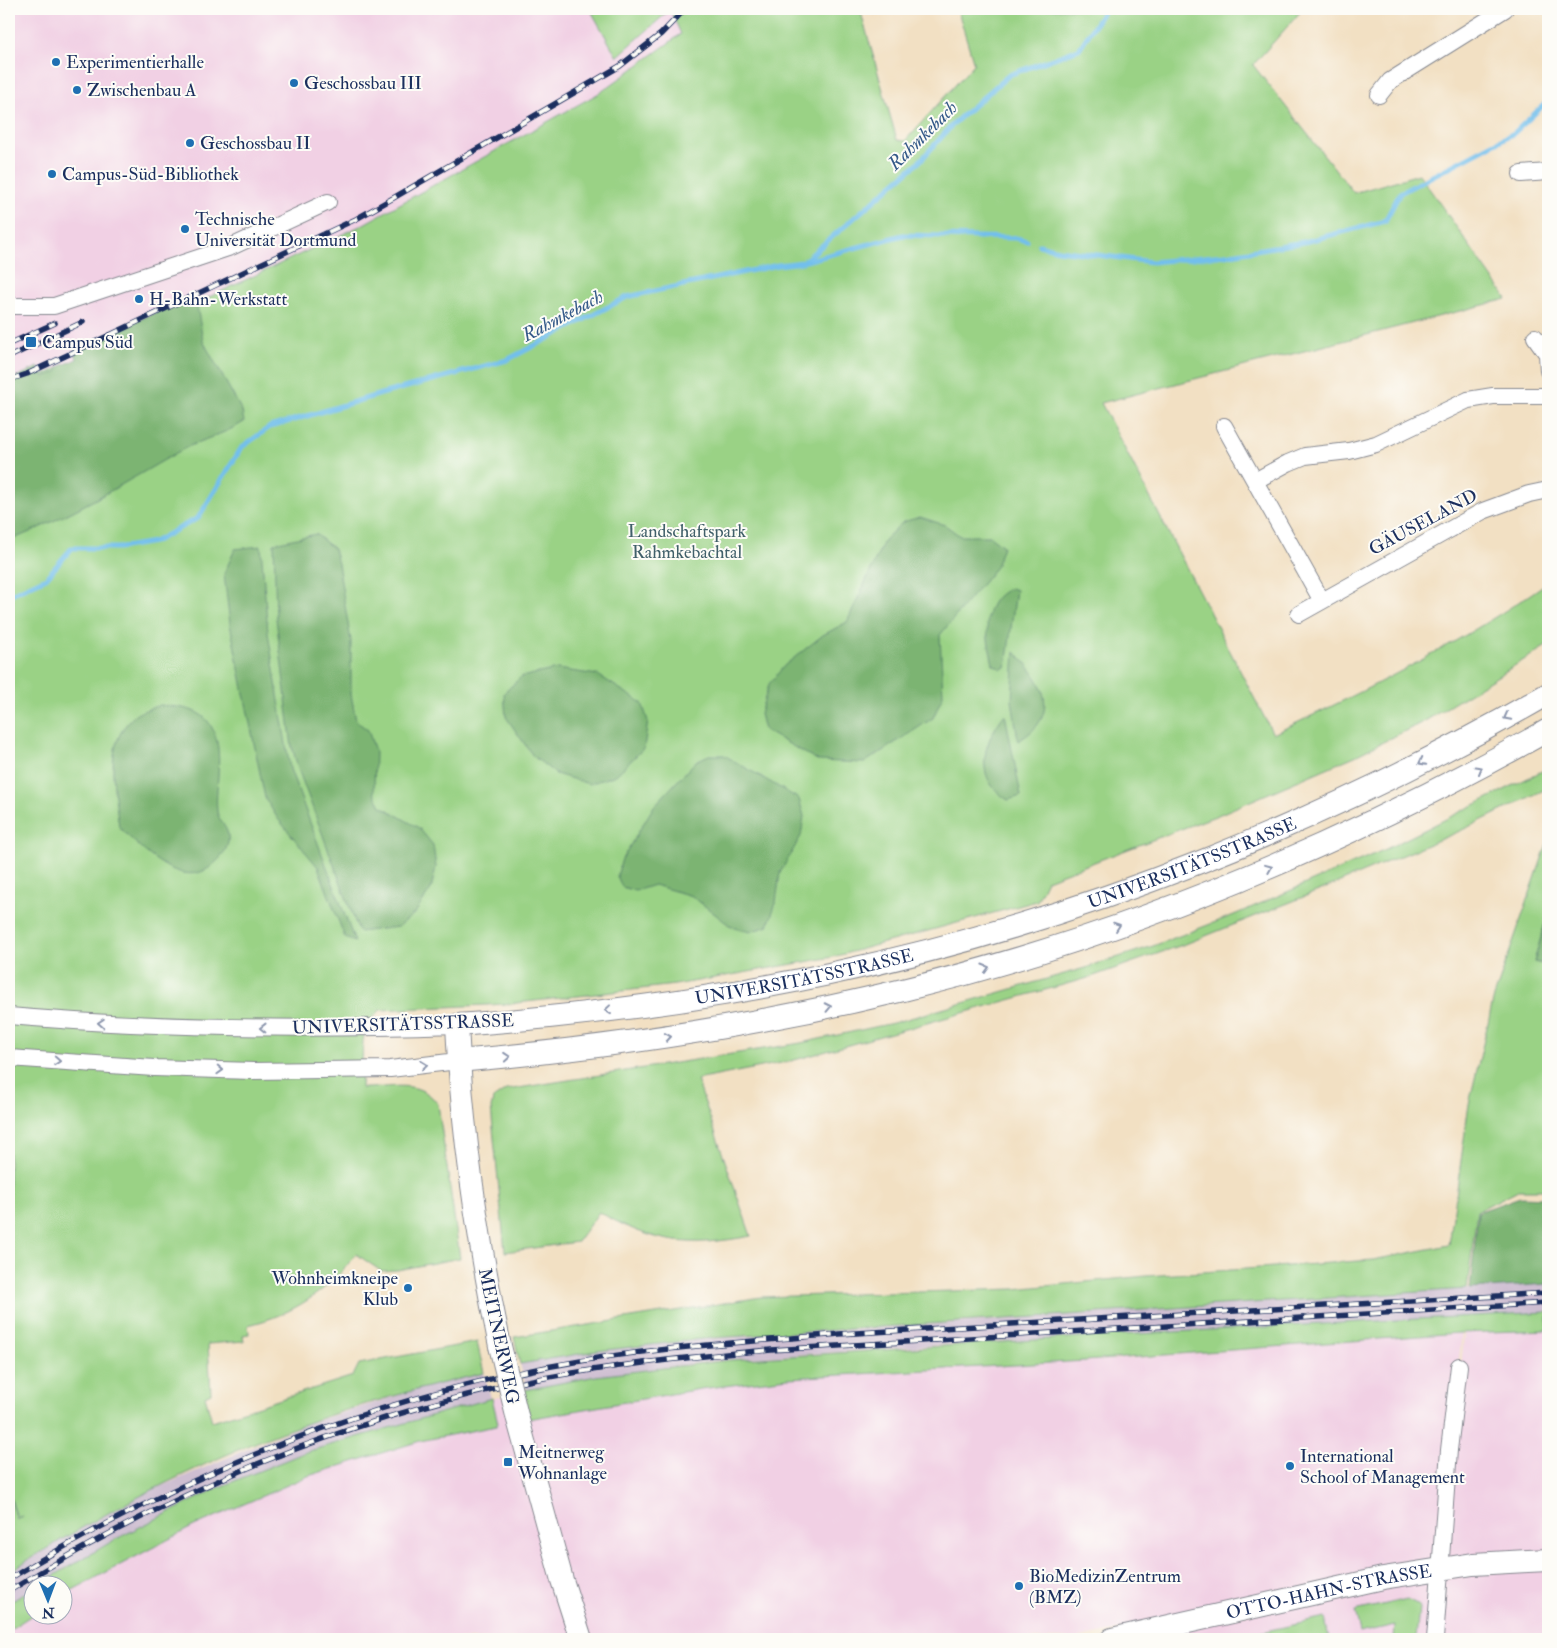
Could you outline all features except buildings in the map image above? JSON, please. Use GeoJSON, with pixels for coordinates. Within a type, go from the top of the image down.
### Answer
{"type":"FeatureCollection","features":[{"type":"Feature","properties":{"kind":"street"},"geometry":{"type":"LineString","coordinates":[[1379,95],[1390,81],[1504,9]]}},
{"type":"Feature","properties":{"kind":"street"},"geometry":{"type":"LineString","coordinates":[[1521,174],[1548,172]]}},
{"type":"Feature","properties":{"kind":"street"},"geometry":{"type":"LineString","coordinates":[[9,306],[54,306],[231,247],[328,202]]}},
{"type":"Feature","properties":{"kind":"street"},"geometry":{"type":"LineString","coordinates":[[1535,337],[1547,354],[1548,371]]}},
{"type":"Feature","properties":{"kind":"street"},"geometry":{"type":"LineString","coordinates":[[1255,481],[1288,462],[1305,456],[1350,451],[1376,444],[1468,400],[1493,396],[1548,396]]}},
{"type":"Feature","properties":{"kind":"street"},"geometry":{"type":"LineString","coordinates":[[1224,426],[1322,601]]}},
{"type":"Feature","properties":{"kind":"street","name":"GÄUSELAND"},"geometry":{"type":"LineString","coordinates":[[1299,614],[1483,511],[1529,494],[1548,490]]}},
{"type":"Feature","properties":{"kind":"street","name":"UNIVERSITÄTSSTRASSE"},"geometry":{"type":"LineString","coordinates":[[9,1016],[172,1027],[275,1028],[457,1025],[605,1011],[701,998],[847,970],[998,931],[1127,888],[1238,846],[1397,775],[1548,694]]}},
{"type":"Feature","properties":{"kind":"street","name":"UNIVERSITÄTSSTRASSE"},"geometry":{"type":"LineString","coordinates":[[9,1058],[154,1068],[253,1071],[390,1069],[626,1044],[790,1015],[905,990],[1071,942],[1205,894],[1373,823],[1464,777],[1548,730]]}},
{"type":"Feature","properties":{"kind":"street","name":"MEITNERWEG"},"geometry":{"type":"LineString","coordinates":[[457,1025],[458,1061],[478,1225],[500,1346],[516,1416],[562,1580],[581,1639]]}},
{"type":"Feature","properties":{"kind":"street"},"geometry":{"type":"LineString","coordinates":[[1435,1639],[1449,1450],[1459,1366]]}},
{"type":"Feature","properties":{"kind":"street","name":"OTTO-HAHN-STRASSE"},"geometry":{"type":"LineString","coordinates":[[1112,1639],[1382,1578],[1440,1568],[1493,1562],[1548,1560]]}},
{"type":"Feature","properties":{"kind":"shaded area","name":"Technische Universität Dortmund"},"geometry":{"type":"Polygon","coordinates":[[[9,9],[692,9],[713,58],[9,399],[9,9]]]}},
{"type":"Feature","properties":{"kind":"shaded area"},"geometry":{"type":"Polygon","coordinates":[[[1548,1284],[1548,1312],[970,1343],[720,1360],[596,1376],[527,1390],[520,1364],[597,1351],[695,1340],[1548,1284]]]}},
{"type":"Feature","properties":{"kind":"shaded area"},"geometry":{"type":"Polygon","coordinates":[[[1548,1330],[1548,1555],[1444,1562],[1464,1333],[1548,1330]]]}},
{"type":"Feature","properties":{"kind":"shaded area"},"geometry":{"type":"Polygon","coordinates":[[[1462,1333],[1437,1561],[1076,1639],[584,1639],[522,1420],[702,1389],[789,1378],[1111,1360],[1462,1333]]]}},
{"type":"Feature","properties":{"kind":"shaded area"},"geometry":{"type":"Polygon","coordinates":[[[484,1373],[491,1398],[306,1452],[228,1484],[116,1539],[53,1576],[22,1576],[22,1595],[9,1603],[9,1573],[63,1538],[150,1491],[303,1425],[416,1390],[484,1373]]]}},
{"type":"Feature","properties":{"kind":"shaded area"},"geometry":{"type":"Polygon","coordinates":[[[508,1395],[576,1639],[9,1639],[9,1492],[35,1576],[22,1576],[22,1626],[72,1626],[72,1576],[37,1576],[220,1487],[306,1452],[418,1417],[508,1395]]]}},
{"type":"Feature","properties":{"kind":"shaded area"},"geometry":{"type":"Polygon","coordinates":[[[1548,1567],[1548,1639],[1134,1639],[1383,1584],[1548,1567]]]}},
{"type":"Feature","properties":{"kind":"green space","name":"Landschaftspark Rahmkebachtal"},"geometry":{"type":"Polygon","coordinates":[[[590,9],[860,9],[897,140],[905,141],[974,64],[958,11],[961,9],[1303,9],[1253,65],[1354,193],[1419,174],[1507,299],[1101,403],[1273,734],[1344,700],[1449,645],[1548,582],[1548,645],[1425,721],[1355,756],[1218,815],[1047,880],[1037,901],[833,957],[675,985],[508,1004],[380,1010],[366,1025],[363,1041],[361,1088],[412,1087],[422,1090],[438,1104],[460,1258],[397,1270],[381,1271],[356,1254],[334,1279],[308,1300],[280,1315],[248,1325],[249,1334],[243,1335],[244,1341],[208,1344],[211,1393],[205,1396],[212,1421],[353,1376],[359,1364],[477,1342],[484,1373],[322,1418],[223,1456],[114,1510],[9,1572],[9,1496],[17,1519],[22,1516],[17,1518],[9,1492],[9,388],[39,377],[360,226],[601,92],[681,34],[670,10],[617,57],[590,9]]]}},
{"type":"Feature","properties":{"kind":"green space"},"geometry":{"type":"Polygon","coordinates":[[[195,294],[203,341],[242,411],[244,422],[186,448],[74,511],[9,541],[9,378],[16,377],[38,367],[44,377],[58,371],[58,367],[77,359],[74,350],[195,294]]]}},
{"type":"Feature","properties":{"kind":"green space"},"geometry":{"type":"Polygon","coordinates":[[[920,517],[945,525],[960,536],[990,536],[1003,546],[996,567],[940,635],[943,695],[933,718],[864,763],[819,761],[764,730],[760,714],[769,684],[785,665],[823,635],[847,622],[885,539],[903,522],[920,517]]]}},
{"type":"Feature","properties":{"kind":"green space"},"geometry":{"type":"Polygon","coordinates":[[[316,534],[334,549],[338,564],[351,641],[351,694],[356,721],[368,730],[375,751],[374,793],[381,806],[419,828],[433,845],[436,867],[431,889],[415,913],[398,927],[359,932],[300,774],[292,747],[276,618],[274,543],[316,534]]]}},
{"type":"Feature","properties":{"kind":"green space"},"geometry":{"type":"Polygon","coordinates":[[[261,546],[268,633],[290,769],[355,942],[345,938],[318,867],[278,819],[265,798],[230,624],[224,574],[235,549],[261,546]]]}},
{"type":"Feature","properties":{"kind":"green space"},"geometry":{"type":"Polygon","coordinates":[[[1011,588],[1016,590],[1006,667],[1001,669],[993,664],[987,622],[993,602],[1011,588]]]}},
{"type":"Feature","properties":{"kind":"green space"},"geometry":{"type":"Polygon","coordinates":[[[1015,652],[1026,663],[1041,686],[1044,698],[1044,709],[1040,721],[1032,731],[1018,741],[1012,700],[1015,652]]]}},
{"type":"Feature","properties":{"kind":"green space"},"geometry":{"type":"Polygon","coordinates":[[[557,669],[598,675],[642,703],[648,721],[644,748],[616,775],[589,784],[556,774],[533,756],[506,717],[504,693],[521,677],[557,669]]]}},
{"type":"Feature","properties":{"kind":"green space"},"geometry":{"type":"Polygon","coordinates":[[[160,705],[184,708],[201,715],[213,729],[217,740],[219,764],[217,811],[227,832],[227,846],[216,862],[204,871],[191,874],[164,866],[119,827],[113,769],[114,754],[118,740],[124,727],[134,716],[160,705]]]}},
{"type":"Feature","properties":{"kind":"green space"},"geometry":{"type":"Polygon","coordinates":[[[1005,714],[1021,796],[1008,800],[989,781],[985,771],[985,759],[991,736],[1005,714]]]}},
{"type":"Feature","properties":{"kind":"green space"},"geometry":{"type":"Polygon","coordinates":[[[709,755],[724,755],[799,799],[804,816],[801,836],[780,873],[776,902],[768,926],[749,932],[729,925],[692,896],[654,885],[635,891],[622,887],[617,876],[622,859],[654,806],[696,761],[709,755]]]}},
{"type":"Feature","properties":{"kind":"green space"},"geometry":{"type":"Polygon","coordinates":[[[1548,768],[1548,788],[1460,831],[1321,890],[1188,943],[1088,978],[791,1061],[697,1080],[751,1236],[709,1242],[672,1240],[638,1231],[599,1212],[577,1242],[505,1252],[491,1108],[493,1099],[506,1090],[801,1043],[893,1023],[1085,968],[1153,946],[1234,915],[1386,849],[1548,768]]]}},
{"type":"Feature","properties":{"kind":"green space"},"geometry":{"type":"Polygon","coordinates":[[[1548,841],[1548,913],[1534,962],[1548,965],[1548,1190],[1518,1190],[1477,1211],[1467,1289],[712,1338],[597,1351],[520,1364],[514,1337],[761,1297],[1014,1289],[1146,1276],[1373,1260],[1449,1245],[1469,1104],[1494,997],[1548,841]]]}},
{"type":"Feature","properties":{"kind":"green space"},"geometry":{"type":"Polygon","coordinates":[[[1548,913],[1548,965],[1534,962],[1548,913]]]}},
{"type":"Feature","properties":{"kind":"green space"},"geometry":{"type":"Polygon","coordinates":[[[1520,1197],[1548,1198],[1548,1284],[1470,1289],[1478,1212],[1520,1197]]]}},
{"type":"Feature","properties":{"kind":"green space"},"geometry":{"type":"Polygon","coordinates":[[[1548,1312],[1548,1330],[1459,1333],[1085,1361],[788,1378],[700,1389],[522,1420],[515,1392],[596,1376],[730,1360],[1081,1337],[1548,1312]]]}},
{"type":"Feature","properties":{"kind":"green space"},"geometry":{"type":"Polygon","coordinates":[[[492,1398],[498,1423],[496,1426],[420,1441],[308,1476],[194,1526],[72,1590],[72,1576],[53,1576],[116,1539],[220,1487],[306,1452],[492,1398]]]}},
{"type":"Feature","properties":{"kind":"green space"},"geometry":{"type":"Polygon","coordinates":[[[22,1595],[22,1622],[9,1630],[9,1603],[22,1595]]]}},
{"type":"Feature","properties":{"kind":"green space"},"geometry":{"type":"Polygon","coordinates":[[[1407,1599],[1417,1604],[1419,1608],[1416,1639],[1394,1639],[1395,1625],[1360,1633],[1355,1611],[1407,1599]]]}},
{"type":"Feature","properties":{"kind":"green space"},"geometry":{"type":"Polygon","coordinates":[[[1325,1618],[1329,1639],[1229,1639],[1325,1618]]]}},
{"type":"Feature","properties":{"kind":"waterway","name":"Rahmkebach"},"geometry":{"type":"LineString","coordinates":[[9,595],[46,578],[72,548],[119,548],[154,542],[198,518],[242,447],[270,427],[381,394],[507,360],[627,297],[778,265],[803,262],[920,161],[955,122],[1009,75],[1079,49],[1105,9]]}},
{"type":"Feature","properties":{"kind":"waterway"},"geometry":{"type":"LineString","coordinates":[[1039,245],[1058,250],[1152,262],[1225,255],[1304,242],[1385,221],[1400,193],[1514,133],[1548,101]]}},
{"type":"Feature","properties":{"kind":"waterway"},"geometry":{"type":"LineString","coordinates":[[806,261],[903,235],[1016,238],[1027,241]]}},
{"type":"Feature","properties":{"kind":"railway"},"geometry":{"type":"LineString","coordinates":[[9,380],[27,374],[356,219],[620,66],[661,34],[685,9]]}},
{"type":"Feature","properties":{"kind":"railway"},"geometry":{"type":"LineString","coordinates":[[9,357],[83,322]]}},
{"type":"Feature","properties":{"kind":"railway"},"geometry":{"type":"LineString","coordinates":[[9,344],[55,323]]}},
{"type":"Feature","properties":{"kind":"railway"},"geometry":{"type":"LineString","coordinates":[[9,1579],[78,1539],[220,1469],[367,1413],[443,1391],[520,1372],[598,1358],[658,1350],[839,1334],[1548,1293]]}},
{"type":"Feature","properties":{"kind":"railway"},"geometry":{"type":"LineString","coordinates":[[9,1591],[134,1521],[197,1490],[262,1462],[327,1437],[394,1415],[463,1396],[533,1380],[651,1362],[771,1350],[1548,1303]]}},
{"type":"Feature","properties":{"kind":"place","name":"Experimentierhalle"},"geometry":{"type":"Point","coordinates":[56,62]}},
{"type":"Feature","properties":{"kind":"place","name":"Geschossbau III"},"geometry":{"type":"Point","coordinates":[294,83]}},
{"type":"Feature","properties":{"kind":"place","name":"Zwischenbau A"},"geometry":{"type":"Point","coordinates":[77,90]}},
{"type":"Feature","properties":{"kind":"place","name":"Geschossbau II"},"geometry":{"type":"Point","coordinates":[190,143]}},
{"type":"Feature","properties":{"kind":"place","name":"Campus-Süd-Bibliothek"},"geometry":{"type":"Point","coordinates":[52,174]}},
{"type":"Feature","properties":{"kind":"place","name":"Technische Universität Dortmund"},"geometry":{"type":"Point","coordinates":[185,229]}},
{"type":"Feature","properties":{"kind":"place","name":"H-Bahn-Werkstatt"},"geometry":{"type":"Point","coordinates":[139,299]}},
{"type":"Feature","properties":{"kind":"place","name":"Campus Süd"},"geometry":{"type":"Point","coordinates":[31,342]}},
{"type":"Feature","properties":{"kind":"place","name":"Wohnheimkneipe Klub"},"geometry":{"type":"Point","coordinates":[408,1288]}},
{"type":"Feature","properties":{"kind":"place","name":"Meitnerweg Wohnanlage"},"geometry":{"type":"Point","coordinates":[508,1462]}},
{"type":"Feature","properties":{"kind":"place","name":"International School of Management"},"geometry":{"type":"Point","coordinates":[1290,1466]}},
{"type":"Feature","properties":{"kind":"place","name":"BioMedizinZentrum (BMZ)"},"geometry":{"type":"Point","coordinates":[1019,1586]}}]}
